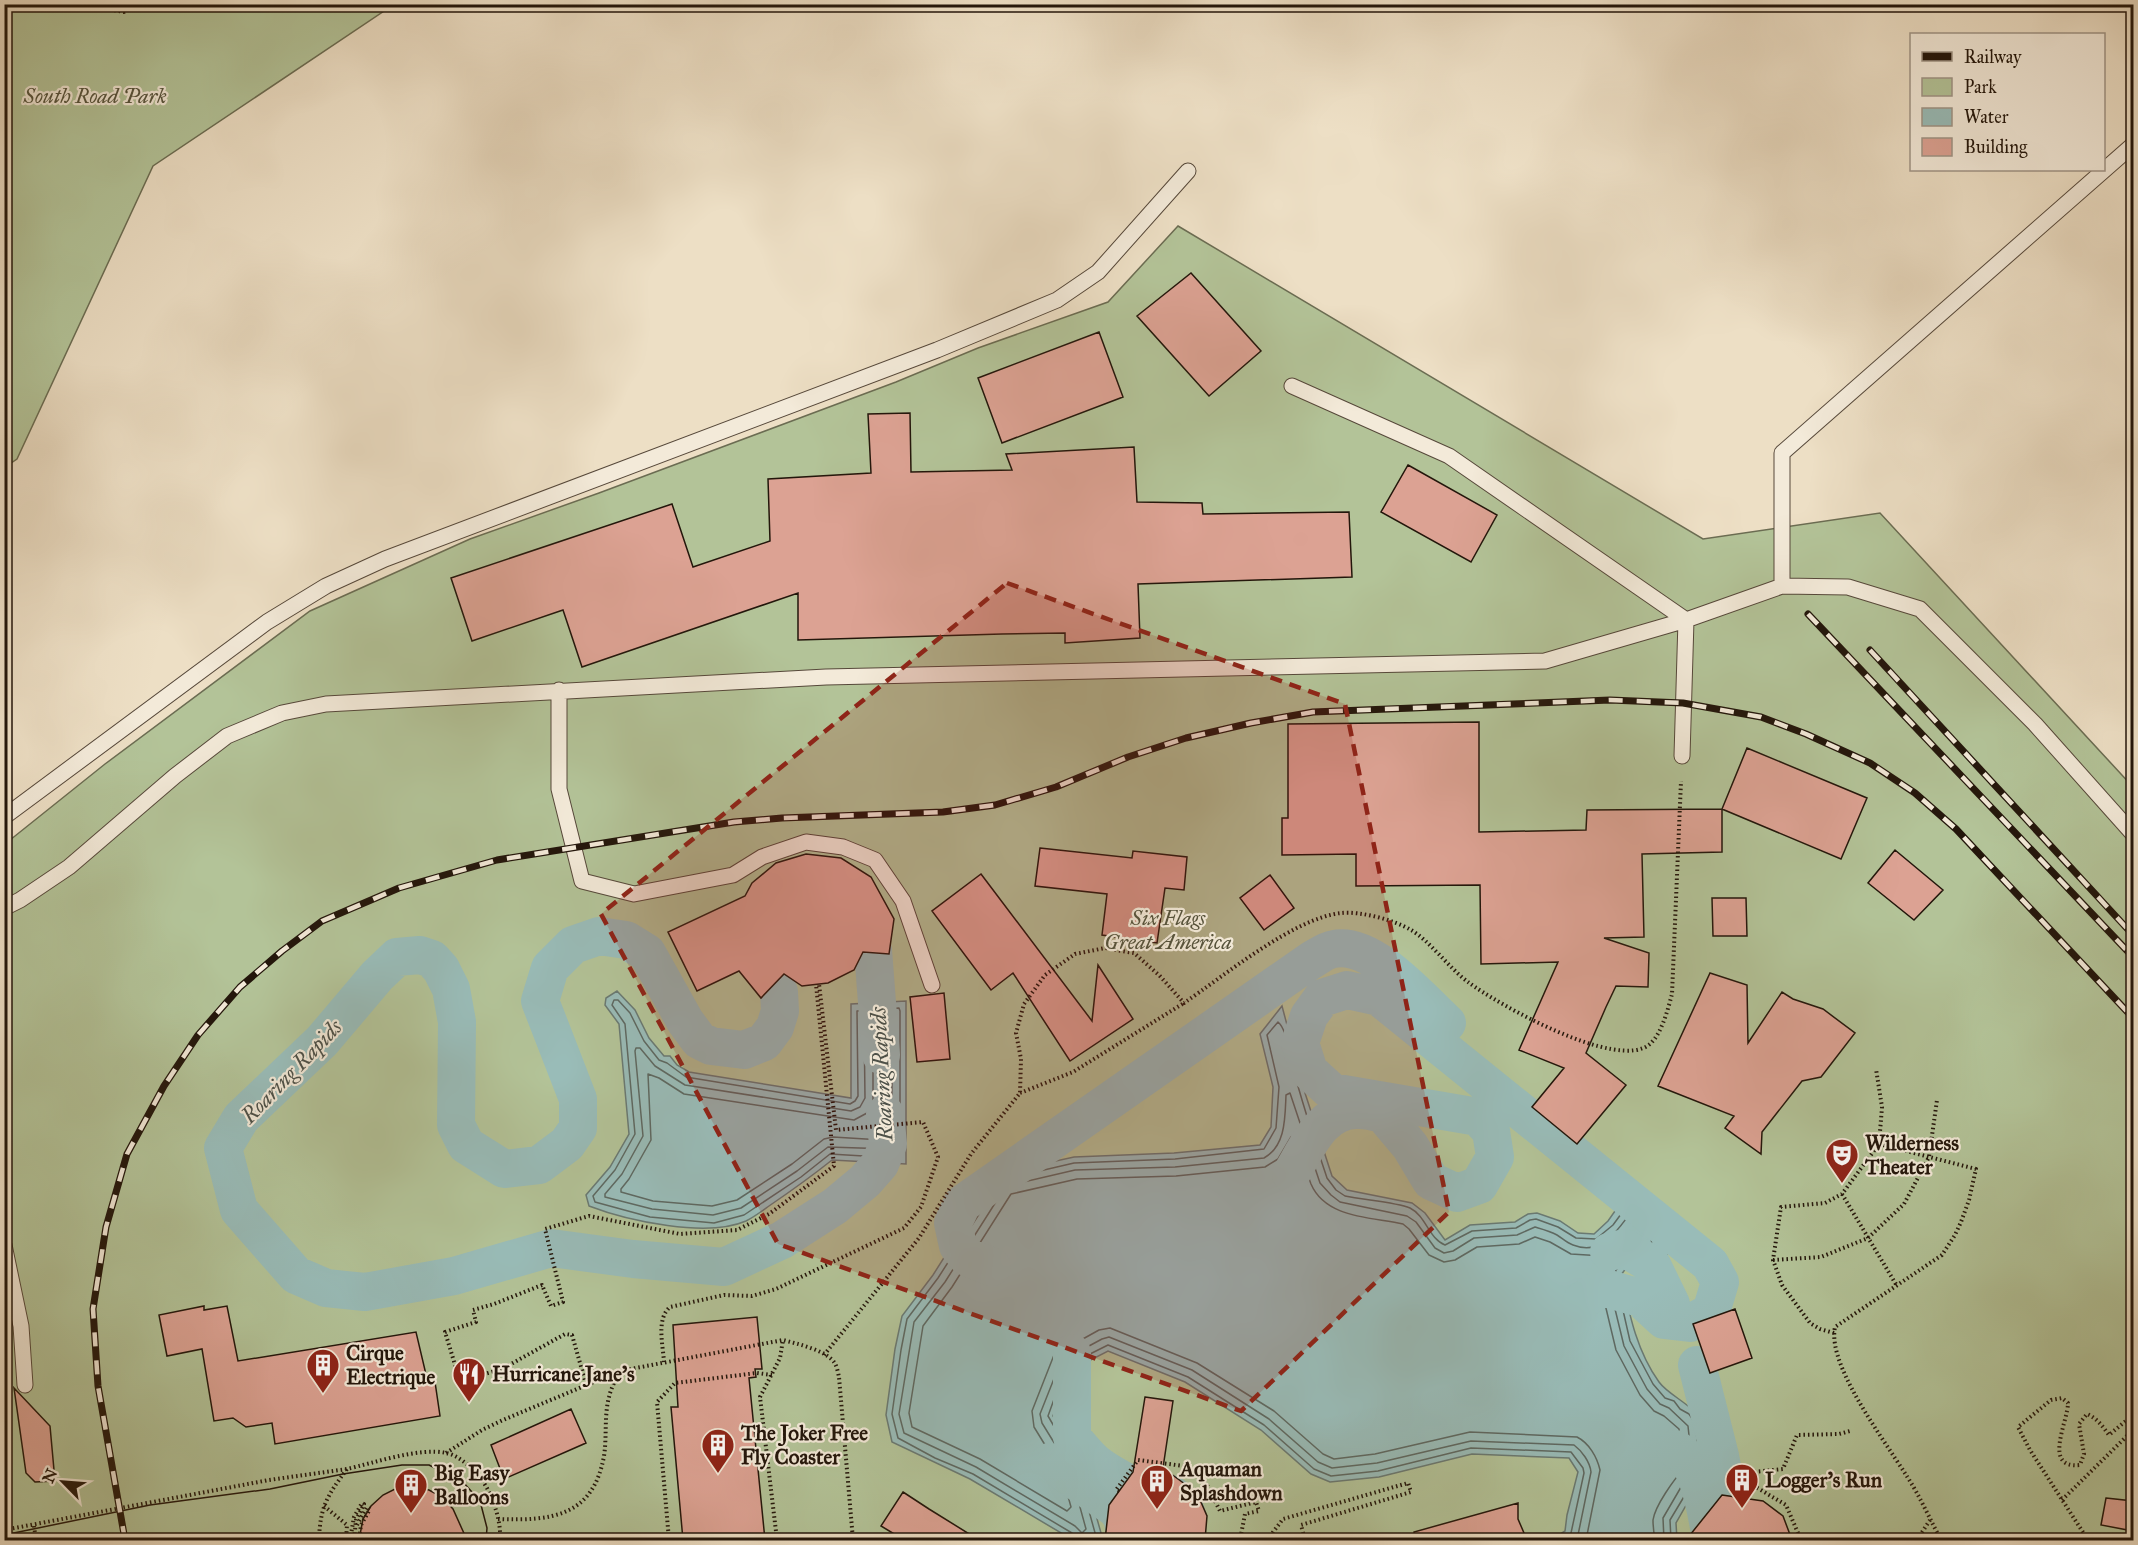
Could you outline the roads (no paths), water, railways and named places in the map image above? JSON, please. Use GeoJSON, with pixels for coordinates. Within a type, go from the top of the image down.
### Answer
{"type":"FeatureCollection","features":[{"type":"Feature","properties":{"kind":"lane"},"geometry":{"type":"LineString","coordinates":[[2105,169],[2133,144]]}},
{"type":"Feature","properties":{"kind":"lane"},"geometry":{"type":"LineString","coordinates":[[4,817],[267,622],[326,586],[385,559],[937,350],[1057,300],[1098,272],[1188,171]]}},
{"type":"Feature","properties":{"kind":"lane"},"geometry":{"type":"LineString","coordinates":[[1782,586],[1782,453],[2102,171]]}},
{"type":"Feature","properties":{"kind":"lane"},"geometry":{"type":"LineString","coordinates":[[1292,386],[1449,456],[1686,620]]}},
{"type":"Feature","properties":{"kind":"lane"},"geometry":{"type":"LineString","coordinates":[[4,908],[69,867],[175,776],[227,736],[282,713],[327,704],[826,677],[1545,661],[1686,620],[1782,586],[1848,587],[1920,609],[2035,724],[2133,835]]}},
{"type":"Feature","properties":{"kind":"lane"},"geometry":{"type":"LineString","coordinates":[[1682,756],[1686,620]]}},
{"type":"Feature","properties":{"kind":"lane"},"geometry":{"type":"LineString","coordinates":[[559,690],[559,789],[582,881],[634,894],[733,875],[762,857],[806,842],[843,847],[874,860],[903,901],[932,986]]}},
{"type":"Feature","properties":{"kind":"lane"},"geometry":{"type":"LineString","coordinates":[[4,1245],[21,1326],[25,1385]]}},
{"type":"Feature","properties":{"kind":"water"},"geometry":{"type":"Polygon","coordinates":[[[617,991],[635,1010],[649,1038],[664,1056],[670,1056],[677,1065],[689,1072],[851,1098],[851,1004],[906,1001],[906,1164],[832,1160],[755,1216],[730,1226],[689,1228],[667,1226],[624,1217],[589,1206],[586,1195],[610,1167],[629,1134],[619,1024],[605,1005],[606,998],[617,991]]]}},
{"type":"Feature","properties":{"kind":"water"},"geometry":{"type":"Polygon","coordinates":[[[1282,1006],[1305,1093],[1332,1176],[1347,1190],[1412,1203],[1425,1213],[1445,1240],[1470,1225],[1515,1222],[1528,1214],[1537,1213],[1560,1221],[1578,1233],[1594,1234],[1608,1221],[1634,1184],[1664,1213],[1668,1271],[1632,1260],[1621,1275],[1634,1330],[1651,1370],[1663,1387],[1694,1411],[1702,1425],[1708,1474],[1715,1503],[1696,1488],[1676,1523],[1677,1540],[1551,1540],[1565,1531],[1578,1472],[1569,1458],[1472,1454],[1379,1477],[1330,1482],[1311,1474],[1261,1430],[1185,1382],[1108,1351],[1071,1370],[1053,1416],[1081,1462],[1103,1540],[1073,1540],[970,1479],[892,1442],[886,1415],[902,1316],[933,1275],[997,1174],[1074,1157],[1174,1153],[1260,1145],[1271,1127],[1273,1087],[1260,1034],[1282,1006]]]}},
{"type":"Feature","properties":{"kind":"waterway","name":"Roaring Rapids"},"geometry":{"type":"LineString","coordinates":[[779,992],[780,1011],[775,1027],[764,1042],[744,1050],[711,1046],[699,1040],[685,1021],[647,953],[626,940],[599,936],[573,945],[550,968],[540,1001],[578,1099],[578,1128],[567,1144],[539,1165],[504,1169],[466,1145],[456,1125],[457,1022],[451,989],[441,969],[432,959],[420,955],[397,957],[377,976],[322,1041],[241,1118],[223,1148],[239,1210],[296,1275],[326,1288],[365,1292],[454,1276],[551,1248],[633,1259],[724,1267],[782,1240],[835,1206],[865,1181],[880,1164],[888,1144],[885,1114]]}},
{"type":"Feature","properties":{"kind":"waterway"},"geometry":{"type":"LineString","coordinates":[[992,1267],[967,1257],[958,1246],[953,1223],[962,1204],[1325,952],[1334,949],[1349,949],[1380,963],[1410,987],[1447,1023]]}},
{"type":"Feature","properties":{"kind":"waterway","name":"Roaring Rapids"},"geometry":{"type":"LineString","coordinates":[[873,950],[881,1055]]}},
{"type":"Feature","properties":{"kind":"waterway"},"geometry":{"type":"LineString","coordinates":[[1291,1174],[1317,1132],[1325,1123],[1346,1111],[1359,1110],[1383,1114],[1410,1146],[1431,1181],[1457,1193],[1479,1185],[1495,1157],[1491,1131],[1478,1117],[1332,1092],[1309,1071],[1300,1043],[1309,1016],[1322,998],[1347,990],[1379,997],[1710,1264],[1720,1282],[1711,1312],[1690,1323],[1664,1320],[1640,1298],[1602,1287],[1581,1304]]}},
{"type":"Feature","properties":{"kind":"waterway"},"geometry":{"type":"LineString","coordinates":[[1609,1252],[1625,1248],[1652,1265],[1671,1304]]}},
{"type":"Feature","properties":{"kind":"waterway"},"geometry":{"type":"LineString","coordinates":[[1072,1353],[1072,1437],[1087,1455],[1110,1473],[1137,1488],[1169,1493],[1176,1498],[1181,1503],[1187,1517],[1188,1524],[1183,1540]]}},
{"type":"Feature","properties":{"kind":"waterway"},"geometry":{"type":"LineString","coordinates":[[1697,1365],[1720,1456],[1731,1514],[1750,1523],[1764,1537],[1764,1540]]}},
{"type":"Feature","properties":{"kind":"waterway"},"geometry":{"type":"LineString","coordinates":[[1675,1449],[1684,1455],[1696,1476],[1711,1540]]}},
{"type":"Feature","properties":{"kind":"waterway"},"geometry":{"type":"LineString","coordinates":[[1049,1462],[1116,1509],[1122,1517],[1127,1540]]}},
{"type":"Feature","properties":{"kind":"tram line"},"geometry":{"type":"LineString","coordinates":[[4,1535],[150,1505],[270,1489],[402,1465],[429,1465],[463,1482],[480,1501],[487,1528],[486,1540]]}},
{"type":"Feature","properties":{"kind":"railway"},"geometry":{"type":"LineString","coordinates":[[1808,614],[2134,958]]}},
{"type":"Feature","properties":{"kind":"railway"},"geometry":{"type":"LineString","coordinates":[[1870,650],[2134,936]]}},
{"type":"Feature","properties":{"kind":"railway"},"geometry":{"type":"LineString","coordinates":[[125,1540],[98,1386],[93,1309],[106,1227],[127,1154],[164,1086],[198,1035],[240,987],[322,921],[399,888],[497,860],[734,822],[943,812],[995,805],[1056,787],[1128,757],[1186,738],[1313,712],[1610,700],[1683,703],[1761,717],[1806,734],[1870,763],[1915,793],[1956,829],[2134,1019]]}},
{"type":"Feature","properties":{"kind":"place","name":"Wilderness Theater"},"geometry":{"type":"Point","coordinates":[1842,1184]}},
{"type":"Feature","properties":{"kind":"place","name":"Cirque Electrique"},"geometry":{"type":"Point","coordinates":[323,1394]}},
{"type":"Feature","properties":{"kind":"place","name":"Hurricane Jane's"},"geometry":{"type":"Point","coordinates":[469,1403]}},
{"type":"Feature","properties":{"kind":"place","name":"The Joker Free Fly Coaster"},"geometry":{"type":"Point","coordinates":[718,1474]}},
{"type":"Feature","properties":{"kind":"place","name":"Logger's Run"},"geometry":{"type":"Point","coordinates":[1742,1509]}},
{"type":"Feature","properties":{"kind":"place","name":"Aquaman Splashdown"},"geometry":{"type":"Point","coordinates":[1157,1510]}},
{"type":"Feature","properties":{"kind":"place","name":"Big Easy Balloons"},"geometry":{"type":"Point","coordinates":[411,1514]}},
{"type":"Feature","properties":{"kind":"park label","name":"South Road Park"},"geometry":{"type":"Point","coordinates":[95,96]}},
{"type":"Feature","properties":{"kind":"park label","name":"Six Flags Great America"},"geometry":{"type":"Point","coordinates":[1168,930]}}]}
